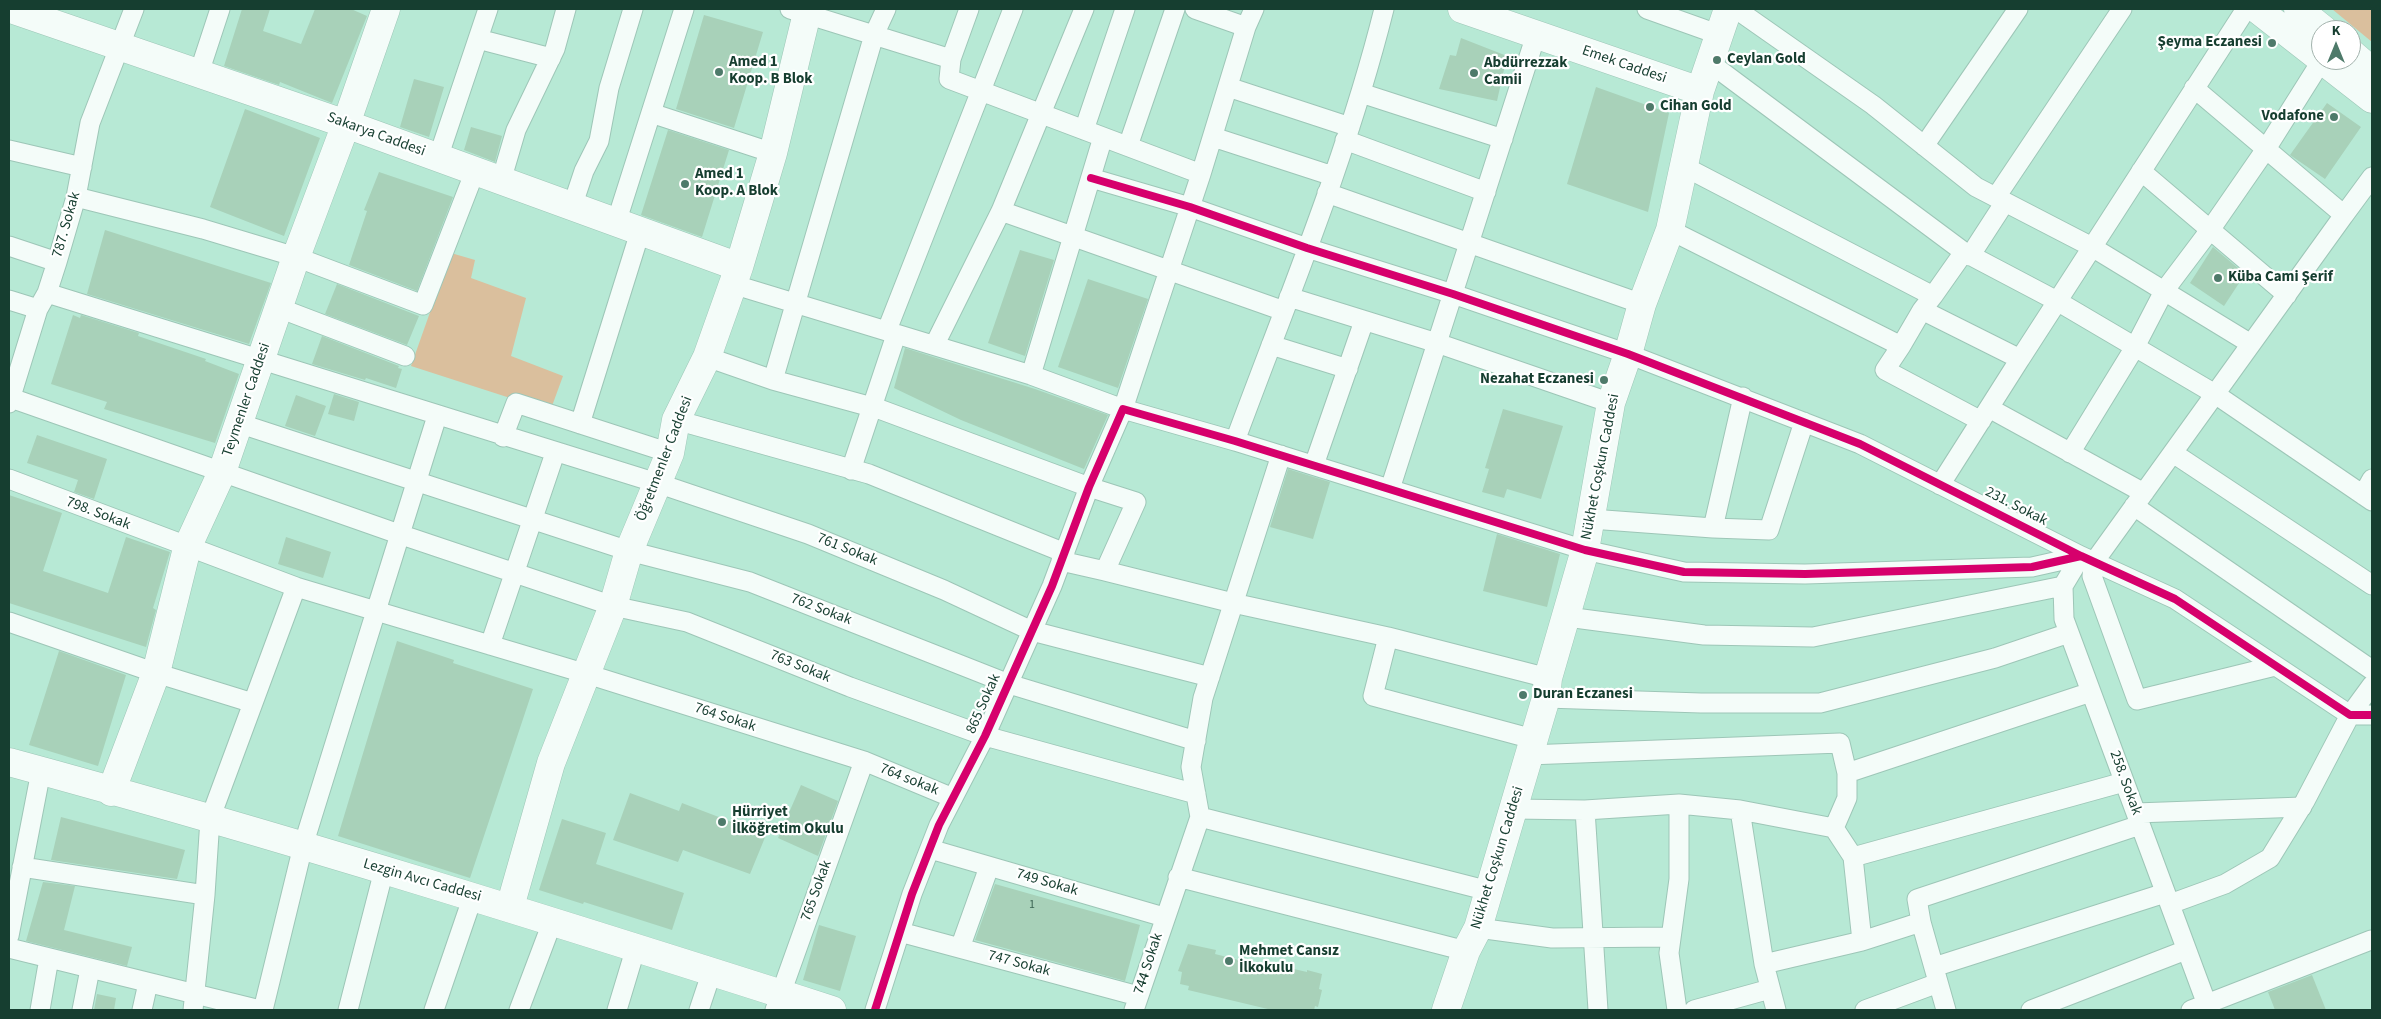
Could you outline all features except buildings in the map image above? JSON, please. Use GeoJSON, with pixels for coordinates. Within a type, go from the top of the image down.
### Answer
{"type":"FeatureCollection","features":[{"type":"Feature","properties":{"kind":"street","name":"Sakarya Caddesi"},"geometry":{"type":"LineString","coordinates":[[12,9],[57,16],[120,46],[346,124],[628,228],[735,276]]}},
{"type":"Feature","properties":{"kind":"street","name":"787. Sokak"},"geometry":{"type":"LineString","coordinates":[[10,401],[57,262],[76,197],[90,123],[134,9]]}},
{"type":"Feature","properties":{"kind":"street"},"geometry":{"type":"LineString","coordinates":[[199,73],[220,9]]}},
{"type":"Feature","properties":{"kind":"street","name":"Teymenler Caddesi"},"geometry":{"type":"LineString","coordinates":[[111,792],[156,673],[187,548],[222,472],[296,257],[346,124],[386,9]]}},
{"type":"Feature","properties":{"kind":"street"},"geometry":{"type":"LineString","coordinates":[[438,158],[488,9]]}},
{"type":"Feature","properties":{"kind":"street"},"geometry":{"type":"LineString","coordinates":[[501,181],[516,130],[551,58],[566,9]]}},
{"type":"Feature","properties":{"kind":"street"},"geometry":{"type":"LineString","coordinates":[[572,207],[584,171],[599,141],[609,88],[633,9]]}},
{"type":"Feature","properties":{"kind":"street"},"geometry":{"type":"LineString","coordinates":[[580,424],[628,228],[651,112],[684,9]]}},
{"type":"Feature","properties":{"kind":"street"},"geometry":{"type":"LineString","coordinates":[[773,380],[874,35],[886,9]]}},
{"type":"Feature","properties":{"kind":"street"},"geometry":{"type":"LineString","coordinates":[[969,9],[951,59],[949,79],[1201,174]]}},
{"type":"Feature","properties":{"kind":"street"},"geometry":{"type":"LineString","coordinates":[[851,470],[871,407],[891,333],[980,90],[1013,9]]}},
{"type":"Feature","properties":{"kind":"street"},"geometry":{"type":"LineString","coordinates":[[934,344],[1001,211],[1084,9]]}},
{"type":"Feature","properties":{"kind":"street"},"geometry":{"type":"LineString","coordinates":[[1084,130],[1125,9]]}},
{"type":"Feature","properties":{"kind":"street"},"geometry":{"type":"LineString","coordinates":[[1128,146],[1175,9]]}},
{"type":"Feature","properties":{"kind":"street"},"geometry":{"type":"LineString","coordinates":[[1195,9],[1246,26]]}},
{"type":"Feature","properties":{"kind":"street","name":"865 Sokak"},"geometry":{"type":"LineString","coordinates":[[875,1010],[900,932],[930,849],[953,798],[985,736],[1032,632],[1089,487],[1123,409],[1213,137],[1246,26],[1254,9]]}},
{"type":"Feature","properties":{"kind":"street"},"geometry":{"type":"LineString","coordinates":[[1235,441],[1348,133],[1361,94],[1384,9]]}},
{"type":"Feature","properties":{"kind":"street","name":"Emek Caddesi"},"geometry":{"type":"LineString","coordinates":[[1462,9],[1700,91]]}},
{"type":"Feature","properties":{"kind":"street"},"geometry":{"type":"LineString","coordinates":[[1647,9],[1720,34]]}},
{"type":"Feature","properties":{"kind":"street","name":"Nükhet Coşkun Caddesi"},"geometry":{"type":"LineString","coordinates":[[1446,1010],[1489,891],[1513,809],[1585,550],[1611,403],[1628,354],[1642,304],[1670,230],[1694,126],[1700,91],[1728,9]]}},
{"type":"Feature","properties":{"kind":"street"},"geometry":{"type":"LineString","coordinates":[[1736,9],[1873,105],[1976,187],[2092,247],[2251,344]]}},
{"type":"Feature","properties":{"kind":"street"},"geometry":{"type":"LineString","coordinates":[[1924,146],[2018,9]]}},
{"type":"Feature","properties":{"kind":"street"},"geometry":{"type":"LineString","coordinates":[[2122,9],[1967,254],[1927,303],[1885,370],[2070,453],[2139,500],[2372,670]]}},
{"type":"Feature","properties":{"kind":"street"},"geometry":{"type":"LineString","coordinates":[[1940,485],[2246,9]]}},
{"type":"Feature","properties":{"kind":"street"},"geometry":{"type":"LineString","coordinates":[[2257,9],[2311,51]]}},
{"type":"Feature","properties":{"kind":"street"},"geometry":{"type":"LineString","coordinates":[[2298,9],[2312,20]]}},
{"type":"Feature","properties":{"kind":"street"},"geometry":{"type":"LineString","coordinates":[[801,11],[951,59]]}},
{"type":"Feature","properties":{"kind":"street","name":"Öğretmenler Caddesi"},"geometry":{"type":"LineString","coordinates":[[510,907],[551,763],[613,606],[630,551],[670,453],[676,420],[707,357],[735,276],[773,153],[801,11]]}},
{"type":"Feature","properties":{"kind":"street"},"geometry":{"type":"LineString","coordinates":[[1390,489],[1536,35]]}},
{"type":"Feature","properties":{"kind":"street"},"geometry":{"type":"LineString","coordinates":[[478,39],[551,58]]}},
{"type":"Feature","properties":{"kind":"street"},"geometry":{"type":"LineString","coordinates":[[2361,62],[2372,71]]}},
{"type":"Feature","properties":{"kind":"street"},"geometry":{"type":"LineString","coordinates":[[1710,63],[1967,254],[2057,301],[2215,394],[2369,492]]}},
{"type":"Feature","properties":{"kind":"street"},"geometry":{"type":"LineString","coordinates":[[2070,453],[2135,347],[2164,291],[2210,230],[2266,148],[2316,70]]}},
{"type":"Feature","properties":{"kind":"street"},"geometry":{"type":"LineString","coordinates":[[2335,70],[2372,99]]}},
{"type":"Feature","properties":{"kind":"street"},"geometry":{"type":"LineString","coordinates":[[1228,87],[1348,133],[1486,192]]}},
{"type":"Feature","properties":{"kind":"street"},"geometry":{"type":"LineString","coordinates":[[2194,88],[2344,215]]}},
{"type":"Feature","properties":{"kind":"street"},"geometry":{"type":"LineString","coordinates":[[1361,94],[1503,139]]}},
{"type":"Feature","properties":{"kind":"street"},"geometry":{"type":"LineString","coordinates":[[651,112],[773,153]]}},
{"type":"Feature","properties":{"kind":"street"},"geometry":{"type":"LineString","coordinates":[[1031,375],[1103,137]]}},
{"type":"Feature","properties":{"kind":"street"},"geometry":{"type":"LineString","coordinates":[[1213,137],[1469,242],[1642,304]]}},
{"type":"Feature","properties":{"kind":"street"},"geometry":{"type":"LineString","coordinates":[[9,150],[82,167]]}},
{"type":"Feature","properties":{"kind":"street"},"geometry":{"type":"LineString","coordinates":[[1685,167],[1927,303],[2020,359]]}},
{"type":"Feature","properties":{"kind":"street"},"geometry":{"type":"LineString","coordinates":[[76,197],[203,228],[296,257],[422,305],[475,171]]}},
{"type":"Feature","properties":{"kind":"street"},"geometry":{"type":"LineString","coordinates":[[2141,171],[2287,295]]}},
{"type":"Feature","properties":{"kind":"street"},"geometry":{"type":"LineString","coordinates":[[1567,617],[1704,635],[1813,636],[2063,586],[2139,500],[2372,177]]}},
{"type":"Feature","properties":{"kind":"street","name":"231. Sokak"},"geometry":{"type":"LineString","coordinates":[[1090,178],[1190,207],[1307,248],[1453,294],[1628,354],[1743,397],[1860,444],[2088,559],[2175,599],[2350,715]]}},
{"type":"Feature","properties":{"kind":"street"},"geometry":{"type":"LineString","coordinates":[[1001,211],[1169,271],[1286,304],[1364,321],[1437,342],[1611,403]]}},
{"type":"Feature","properties":{"kind":"street"},"geometry":{"type":"LineString","coordinates":[[1670,230],[1901,346]]}},
{"type":"Feature","properties":{"kind":"street"},"geometry":{"type":"LineString","coordinates":[[9,246],[57,262]]}},
{"type":"Feature","properties":{"kind":"street"},"geometry":{"type":"LineString","coordinates":[[735,276],[794,304],[934,344],[1031,375],[1123,409],[1314,465],[1585,550],[1684,572],[1806,574],[2032,567],[2088,559]]}},
{"type":"Feature","properties":{"kind":"street","name":"761 Sokak"},"geometry":{"type":"LineString","coordinates":[[9,300],[43,301],[261,361],[657,483],[808,534],[944,590],[1032,632],[1210,677]]}},
{"type":"Feature","properties":{"kind":"street"},"geometry":{"type":"LineString","coordinates":[[280,308],[405,356]]}},
{"type":"Feature","properties":{"kind":"street"},"geometry":{"type":"LineString","coordinates":[[1314,465],[1364,321]]}},
{"type":"Feature","properties":{"kind":"street"},"geometry":{"type":"LineString","coordinates":[[1271,345],[1348,369]]}},
{"type":"Feature","properties":{"kind":"street"},"geometry":{"type":"LineString","coordinates":[[707,357],[773,380],[871,407],[1089,487],[1136,502],[1105,571]]}},
{"type":"Feature","properties":{"kind":"street"},"geometry":{"type":"LineString","coordinates":[[1713,528],[1743,397]]}},
{"type":"Feature","properties":{"kind":"street","name":"763 Sokak"},"geometry":{"type":"LineString","coordinates":[[10,401],[613,606],[686,622],[850,687],[985,736],[1196,794]]}},
{"type":"Feature","properties":{"kind":"street"},"geometry":{"type":"LineString","coordinates":[[503,436],[516,403],[670,453]]}},
{"type":"Feature","properties":{"kind":"street"},"geometry":{"type":"LineString","coordinates":[[9,948],[148,983],[195,1002],[261,1010],[303,846],[437,416]]}},
{"type":"Feature","properties":{"kind":"street"},"geometry":{"type":"LineString","coordinates":[[676,420],[870,474],[1063,557],[1105,571],[1233,603],[1388,637],[1547,688],[1701,703],[1820,703],[1996,658],[2069,633]]}},
{"type":"Feature","properties":{"kind":"street"},"geometry":{"type":"LineString","coordinates":[[1592,519],[1769,530],[1804,422]]}},
{"type":"Feature","properties":{"kind":"street","name":"762 Sokak"},"geometry":{"type":"LineString","coordinates":[[238,423],[630,551],[750,582],[1008,684],[1196,741]]}},
{"type":"Feature","properties":{"kind":"street"},"geometry":{"type":"LineString","coordinates":[[490,645],[555,453]]}},
{"type":"Feature","properties":{"kind":"street"},"geometry":{"type":"LineString","coordinates":[[2173,453],[2372,585]]}},
{"type":"Feature","properties":{"kind":"street"},"geometry":{"type":"LineString","coordinates":[[1281,455],[1203,698],[1191,766],[1200,817],[1489,891]]}},
{"type":"Feature","properties":{"kind":"street","name":"798. Sokak"},"geometry":{"type":"LineString","coordinates":[[9,479],[187,548],[296,587],[376,611]]}},
{"type":"Feature","properties":{"kind":"street"},"geometry":{"type":"LineString","coordinates":[[2088,559],[2092,576],[2137,700],[2275,666]]}},
{"type":"Feature","properties":{"kind":"street","name":"258. Sokak"},"geometry":{"type":"LineString","coordinates":[[2063,586],[2064,619],[2168,898],[2186,950],[2202,1008]]}},
{"type":"Feature","properties":{"kind":"street"},"geometry":{"type":"LineString","coordinates":[[195,1002],[210,819],[296,587]]}},
{"type":"Feature","properties":{"kind":"street","name":"764 Sokak"},"geometry":{"type":"LineString","coordinates":[[376,611],[587,674],[864,762]]}},
{"type":"Feature","properties":{"kind":"street"},"geometry":{"type":"LineString","coordinates":[[9,622],[156,673],[253,703]]}},
{"type":"Feature","properties":{"kind":"street"},"geometry":{"type":"LineString","coordinates":[[1388,637],[1373,696],[1530,747],[1840,743],[1847,773],[1847,798],[1834,828]]}},
{"type":"Feature","properties":{"kind":"street"},"geometry":{"type":"LineString","coordinates":[[1865,1010],[1936,975],[2168,898],[2225,884],[2270,858],[2302,807],[2350,715],[2372,685]]}},
{"type":"Feature","properties":{"kind":"street"},"geometry":{"type":"LineString","coordinates":[[1847,773],[2091,692]]}},
{"type":"Feature","properties":{"kind":"street"},"geometry":{"type":"LineString","coordinates":[[2350,715],[2372,715]]}},
{"type":"Feature","properties":{"kind":"street","name":"Lezgin Avcı Caddesi"},"geometry":{"type":"LineString","coordinates":[[9,762],[553,920],[712,971],[777,1002],[832,1010]]}},
{"type":"Feature","properties":{"kind":"street","name":"764 sokak"},"geometry":{"type":"LineString","coordinates":[[864,762],[953,798]]}},
{"type":"Feature","properties":{"kind":"street","name":"765 Sokak"},"geometry":{"type":"LineString","coordinates":[[777,1002],[864,762]]}},
{"type":"Feature","properties":{"kind":"street"},"geometry":{"type":"LineString","coordinates":[[9,936],[41,771]]}},
{"type":"Feature","properties":{"kind":"street"},"geometry":{"type":"LineString","coordinates":[[1853,857],[2124,782]]}},
{"type":"Feature","properties":{"kind":"street"},"geometry":{"type":"LineString","coordinates":[[1513,809],[1585,810],[1679,804],[1740,810],[1834,828],[1853,857],[1862,941]]}},
{"type":"Feature","properties":{"kind":"street"},"geometry":{"type":"LineString","coordinates":[[1676,1010],[1669,953],[1679,879],[1679,804]]}},
{"type":"Feature","properties":{"kind":"street"},"geometry":{"type":"LineString","coordinates":[[1946,1010],[1916,899],[2138,819],[2302,807]]}},
{"type":"Feature","properties":{"kind":"street"},"geometry":{"type":"LineString","coordinates":[[1585,810],[1598,1010]]}},
{"type":"Feature","properties":{"kind":"street"},"geometry":{"type":"LineString","coordinates":[[1740,810],[1764,964],[1776,1010]]}},
{"type":"Feature","properties":{"kind":"street","name":"744 Sokak"},"geometry":{"type":"LineString","coordinates":[[1136,1003],[1164,917],[1200,817]]}},
{"type":"Feature","properties":{"kind":"street","name":"749 Sokak"},"geometry":{"type":"LineString","coordinates":[[930,849],[1164,917]]}},
{"type":"Feature","properties":{"kind":"street"},"geometry":{"type":"LineString","coordinates":[[960,948],[989,866]]}},
{"type":"Feature","properties":{"kind":"street"},"geometry":{"type":"LineString","coordinates":[[22,867],[205,895]]}},
{"type":"Feature","properties":{"kind":"street"},"geometry":{"type":"LineString","coordinates":[[348,1010],[384,870]]}},
{"type":"Feature","properties":{"kind":"street"},"geometry":{"type":"LineString","coordinates":[[1178,877],[1472,940],[1594,936],[1671,937]]}},
{"type":"Feature","properties":{"kind":"street"},"geometry":{"type":"LineString","coordinates":[[434,1010],[472,896]]}},
{"type":"Feature","properties":{"kind":"street"},"geometry":{"type":"LineString","coordinates":[[519,1010],[553,920]]}},
{"type":"Feature","properties":{"kind":"street"},"geometry":{"type":"LineString","coordinates":[[1764,964],[1862,941],[1921,922]]}},
{"type":"Feature","properties":{"kind":"street","name":"747 Sokak"},"geometry":{"type":"LineString","coordinates":[[900,932],[960,948],[1136,1003]]}},
{"type":"Feature","properties":{"kind":"street"},"geometry":{"type":"LineString","coordinates":[[2202,1008],[2372,942]]}},
{"type":"Feature","properties":{"kind":"street"},"geometry":{"type":"LineString","coordinates":[[617,1010],[636,947]]}},
{"type":"Feature","properties":{"kind":"street"},"geometry":{"type":"LineString","coordinates":[[2031,1010],[2186,950]]}},
{"type":"Feature","properties":{"kind":"street"},"geometry":{"type":"LineString","coordinates":[[40,1010],[49,958]]}},
{"type":"Feature","properties":{"kind":"street"},"geometry":{"type":"LineString","coordinates":[[82,1010],[90,969]]}},
{"type":"Feature","properties":{"kind":"street"},"geometry":{"type":"LineString","coordinates":[[700,1010],[712,971]]}},
{"type":"Feature","properties":{"kind":"street"},"geometry":{"type":"LineString","coordinates":[[142,1010],[148,983]]}},
{"type":"Feature","properties":{"kind":"street"},"geometry":{"type":"LineString","coordinates":[[1694,1010],[1770,989]]}},
{"type":"Feature","properties":{"kind":"shaded area"},"geometry":{"type":"Polygon","coordinates":[[[2332,9],[2372,9],[2372,42],[2361,33],[2361,20],[2345,20],[2332,9]]]}},
{"type":"Feature","properties":{"kind":"shaded area"},"geometry":{"type":"Polygon","coordinates":[[[451,253],[475,260],[471,278],[526,298],[511,356],[563,376],[552,406],[507,397],[411,366],[451,253]]]}},
{"type":"Feature","properties":{"kind":"cycle path"},"geometry":{"type":"LineString","coordinates":[[1091,178],[1190,207],[1307,248],[1453,294],[1628,354],[1860,444],[2081,556],[2175,599],[2350,715],[2372,715]]}},
{"type":"Feature","properties":{"kind":"cycle path"},"geometry":{"type":"LineString","coordinates":[[875,1010],[912,894],[939,825],[985,736],[1052,586],[1089,487],[1123,409],[1235,441],[1585,550],[1684,572],[1805,574],[2032,567],[2081,556]]}},
{"type":"Feature","properties":{"kind":"place","name":"Şeyma Eczanesi"},"geometry":{"type":"Point","coordinates":[2272,43]}},
{"type":"Feature","properties":{"kind":"place","name":"Ceylan Gold"},"geometry":{"type":"Point","coordinates":[1717,60]}},
{"type":"Feature","properties":{"kind":"place","name":"Amed 1 Koop. B Blok"},"geometry":{"type":"Point","coordinates":[719,72]}},
{"type":"Feature","properties":{"kind":"place","name":"Abdürrezzak Camii"},"geometry":{"type":"Point","coordinates":[1474,73]}},
{"type":"Feature","properties":{"kind":"place","name":"Cihan Gold"},"geometry":{"type":"Point","coordinates":[1650,107]}},
{"type":"Feature","properties":{"kind":"place","name":"Vodafone"},"geometry":{"type":"Point","coordinates":[2334,117]}},
{"type":"Feature","properties":{"kind":"place","name":"Amed 1 Koop. A Blok"},"geometry":{"type":"Point","coordinates":[685,184]}},
{"type":"Feature","properties":{"kind":"place","name":"Küba Cami Şerif"},"geometry":{"type":"Point","coordinates":[2218,278]}},
{"type":"Feature","properties":{"kind":"place","name":"Nezahat Eczanesi"},"geometry":{"type":"Point","coordinates":[1604,380]}},
{"type":"Feature","properties":{"kind":"place","name":"Duran Eczanesi"},"geometry":{"type":"Point","coordinates":[1523,695]}},
{"type":"Feature","properties":{"kind":"place","name":"Hürriyet İlköğretim Okulu"},"geometry":{"type":"Point","coordinates":[722,822]}},
{"type":"Feature","properties":{"kind":"place","name":"Mehmet Cansız İlkokulu"},"geometry":{"type":"Point","coordinates":[1229,961]}}]}
